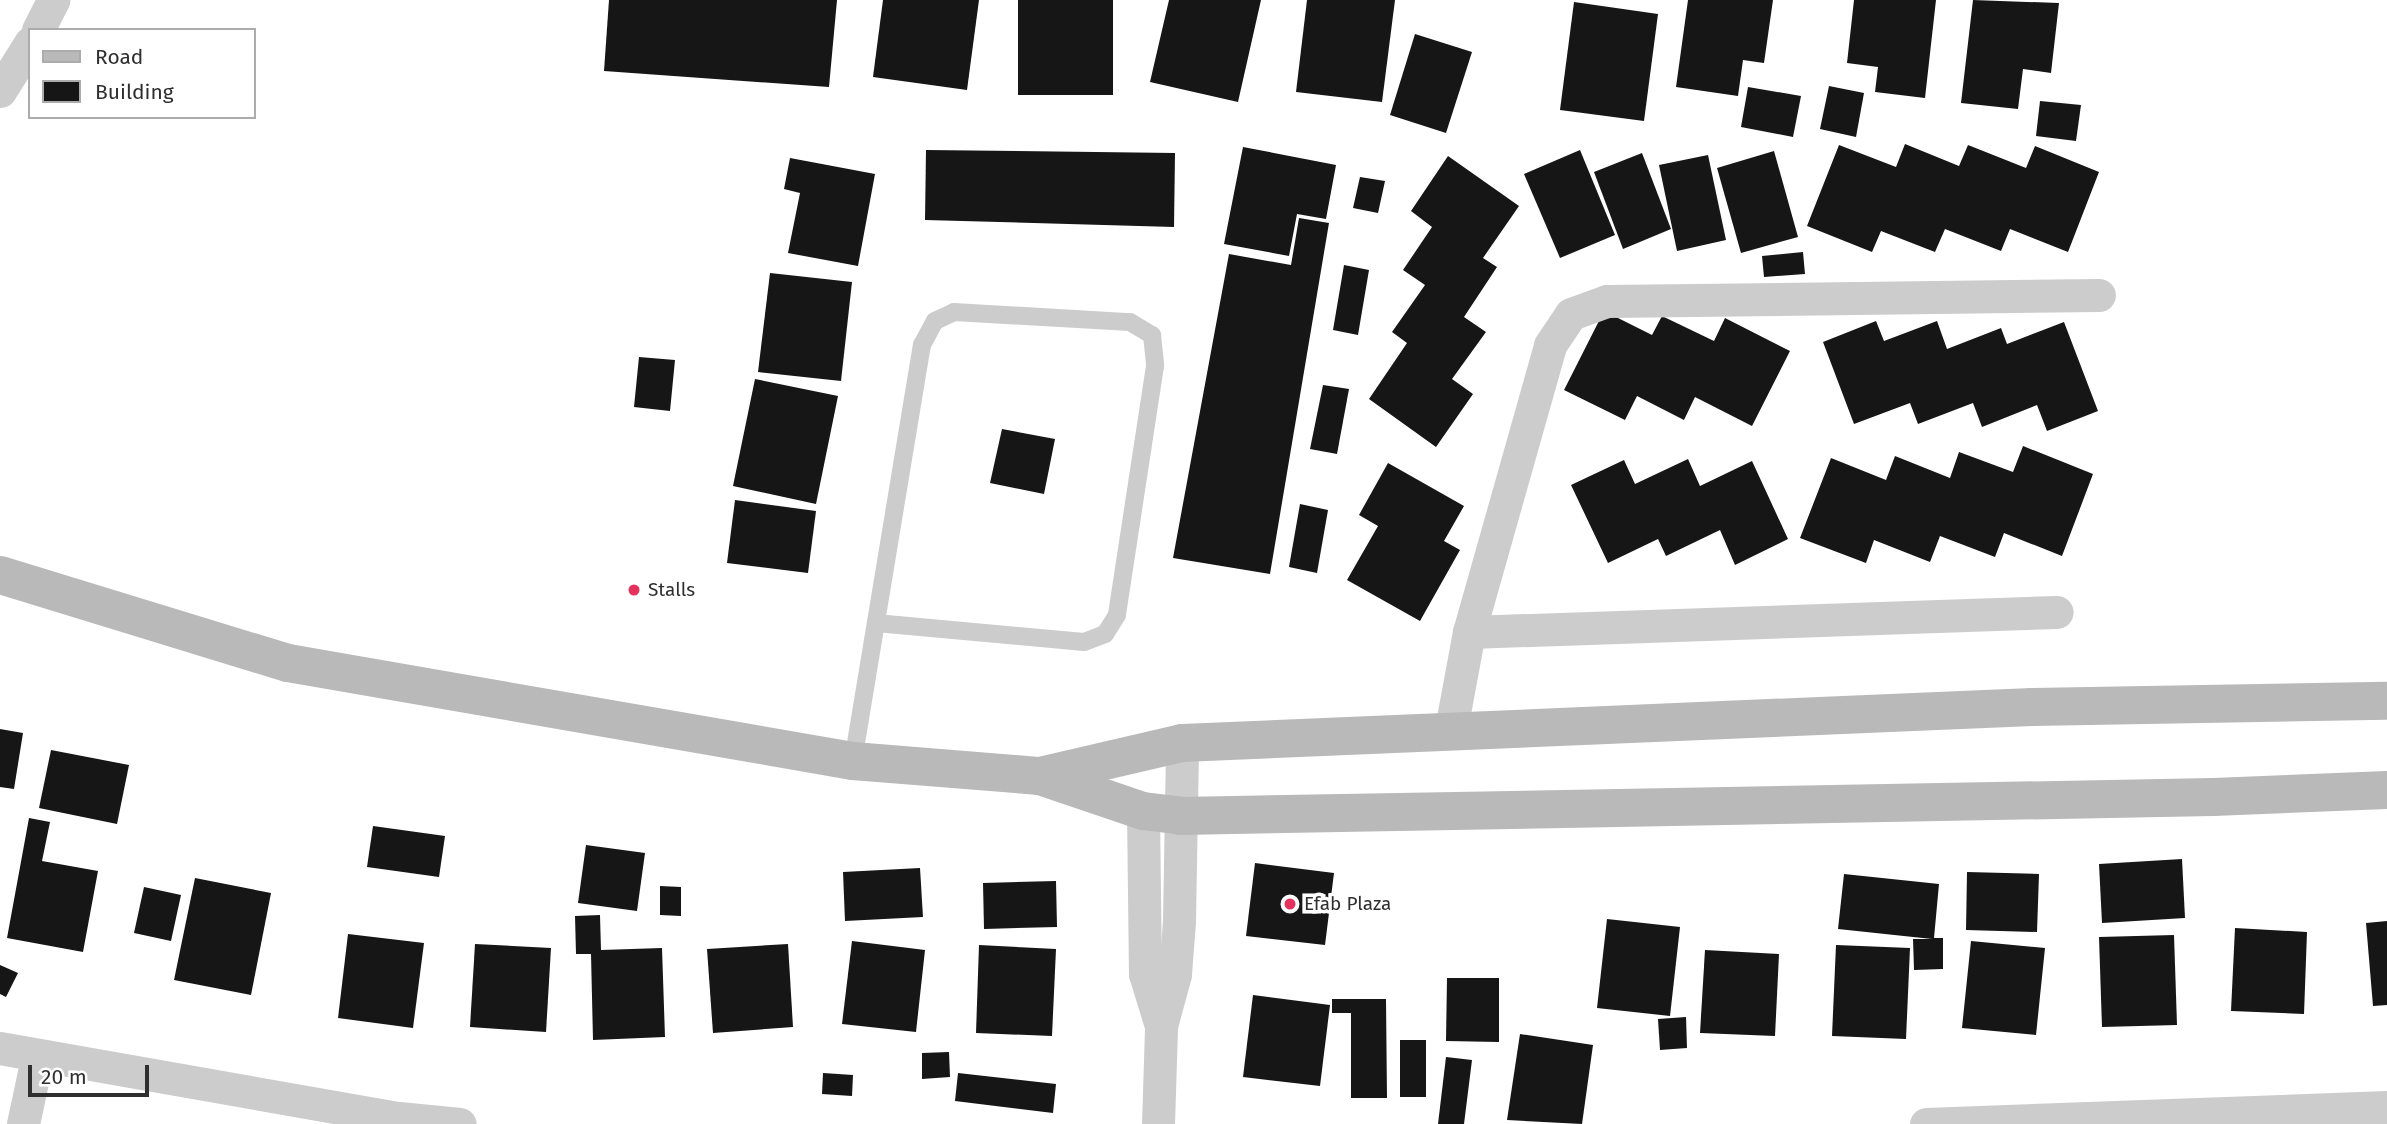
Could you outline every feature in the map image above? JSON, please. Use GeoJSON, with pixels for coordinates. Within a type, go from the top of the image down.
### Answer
{"type":"FeatureCollection","features":[{"type":"Feature","properties":{"kind":"street"},"geometry":{"type":"LineString","coordinates":[[39,28],[53,0]]}},
{"type":"Feature","properties":{"kind":"street"},"geometry":{"type":"LineString","coordinates":[[0,91],[28,46]]}},
{"type":"Feature","properties":{"kind":"street"},"geometry":{"type":"LineString","coordinates":[[1451,729],[1469,632],[1550,345],[1571,314],[1606,301],[2099,295]]}},
{"type":"Feature","properties":{"kind":"street"},"geometry":{"type":"LineString","coordinates":[[0,575],[288,663],[853,761],[1040,776],[1143,811],[1181,816],[2213,797],[2387,790]]}},
{"type":"Feature","properties":{"kind":"street"},"geometry":{"type":"LineString","coordinates":[[1469,632],[2057,612]]}},
{"type":"Feature","properties":{"kind":"street"},"geometry":{"type":"LineString","coordinates":[[1040,776],[1182,743],[1451,729],[2032,707],[2387,701]]}},
{"type":"Feature","properties":{"kind":"street"},"geometry":{"type":"LineString","coordinates":[[1158,1124],[1161,1026],[1175,974],[1182,743]]}},
{"type":"Feature","properties":{"kind":"street"},"geometry":{"type":"LineString","coordinates":[[1143,811],[1145,974],[1161,1026]]}},
{"type":"Feature","properties":{"kind":"street"},"geometry":{"type":"LineString","coordinates":[[0,1048],[37,1058],[399,1121],[460,1124]]}},
{"type":"Feature","properties":{"kind":"street"},"geometry":{"type":"LineString","coordinates":[[23,1124],[37,1058]]}},
{"type":"Feature","properties":{"kind":"street"},"geometry":{"type":"LineString","coordinates":[[1926,1124],[2331,1116],[2387,1107]]}},
{"type":"Feature","properties":{"kind":"lane"},"geometry":{"type":"LineString","coordinates":[[853,761],[922,345],[935,321],[954,312],[1117,321],[1130,322],[1152,335],[1155,366],[1121,589],[1116,615],[1105,634],[1084,642],[876,624]]}},
{"type":"Feature","properties":{"kind":"building"},"geometry":{"type":"Polygon","coordinates":[[[609,0],[837,0],[829,87],[604,71],[609,0]]]}},
{"type":"Feature","properties":{"kind":"building"},"geometry":{"type":"Polygon","coordinates":[[[883,0],[979,0],[967,90],[873,77],[883,0]]]}},
{"type":"Feature","properties":{"kind":"building"},"geometry":{"type":"Polygon","coordinates":[[[1018,0],[1113,0],[1113,95],[1018,95],[1018,0]]]}},
{"type":"Feature","properties":{"kind":"building"},"geometry":{"type":"Polygon","coordinates":[[[1169,0],[1261,0],[1238,102],[1150,82],[1169,0]]]}},
{"type":"Feature","properties":{"kind":"building"},"geometry":{"type":"Polygon","coordinates":[[[1307,0],[1395,0],[1382,102],[1296,92],[1307,0]]]}},
{"type":"Feature","properties":{"kind":"building"},"geometry":{"type":"Polygon","coordinates":[[[1688,0],[1773,0],[1764,63],[1743,60],[1738,96],[1676,87],[1688,0]]]}},
{"type":"Feature","properties":{"kind":"building"},"geometry":{"type":"Polygon","coordinates":[[[1854,0],[1936,0],[1925,98],[1875,92],[1878,67],[1847,63],[1854,0]]]}},
{"type":"Feature","properties":{"kind":"building"},"geometry":{"type":"Polygon","coordinates":[[[1973,0],[2059,3],[2051,73],[2023,69],[2018,109],[1961,103],[1973,0]]]}},
{"type":"Feature","properties":{"kind":"building"},"geometry":{"type":"Polygon","coordinates":[[[1574,2],[1658,14],[1644,121],[1560,110],[1574,2]]]}},
{"type":"Feature","properties":{"kind":"building"},"geometry":{"type":"Polygon","coordinates":[[[1415,34],[1472,52],[1446,133],[1390,115],[1415,34]]]}},
{"type":"Feature","properties":{"kind":"building"},"geometry":{"type":"Polygon","coordinates":[[[1829,86],[1864,93],[1856,137],[1820,129],[1829,86]]]}},
{"type":"Feature","properties":{"kind":"building"},"geometry":{"type":"Polygon","coordinates":[[[1748,87],[1801,96],[1793,137],[1741,127],[1748,87]]]}},
{"type":"Feature","properties":{"kind":"building"},"geometry":{"type":"Polygon","coordinates":[[[2040,101],[2081,105],[2076,141],[2036,136],[2040,101]]]}},
{"type":"Feature","properties":{"kind":"building"},"geometry":{"type":"Polygon","coordinates":[[[1905,144],[1959,166],[1968,145],[2026,168],[2035,146],[2099,172],[2068,252],[2010,229],[2001,251],[1945,229],[1935,252],[1881,231],[1872,252],[1807,226],[1839,145],[1896,167],[1905,144]]]}},
{"type":"Feature","properties":{"kind":"building"},"geometry":{"type":"Polygon","coordinates":[[[1243,147],[1336,165],[1326,219],[1297,214],[1289,256],[1224,244],[1243,147]]]}},
{"type":"Feature","properties":{"kind":"building"},"geometry":{"type":"Polygon","coordinates":[[[926,150],[1175,153],[1174,227],[925,220],[926,150]]]}},
{"type":"Feature","properties":{"kind":"building"},"geometry":{"type":"Polygon","coordinates":[[[1580,150],[1615,235],[1560,258],[1524,174],[1580,150]]]}},
{"type":"Feature","properties":{"kind":"building"},"geometry":{"type":"Polygon","coordinates":[[[1774,151],[1798,237],[1741,253],[1717,168],[1774,151]]]}},
{"type":"Feature","properties":{"kind":"building"},"geometry":{"type":"Polygon","coordinates":[[[1642,153],[1671,229],[1623,249],[1594,172],[1642,153]]]}},
{"type":"Feature","properties":{"kind":"building"},"geometry":{"type":"Polygon","coordinates":[[[1708,155],[1726,240],[1677,251],[1659,165],[1708,155]]]}},
{"type":"Feature","properties":{"kind":"building"},"geometry":{"type":"Polygon","coordinates":[[[1448,156],[1519,206],[1483,258],[1497,267],[1464,317],[1486,332],[1452,379],[1473,394],[1436,447],[1369,399],[1407,343],[1392,332],[1425,285],[1403,270],[1432,227],[1411,211],[1448,156]]]}},
{"type":"Feature","properties":{"kind":"building"},"geometry":{"type":"Polygon","coordinates":[[[790,158],[875,174],[858,266],[788,253],[800,193],[784,189],[790,158]]]}},
{"type":"Feature","properties":{"kind":"building"},"geometry":{"type":"Polygon","coordinates":[[[1360,177],[1385,181],[1378,213],[1353,208],[1360,177]]]}},
{"type":"Feature","properties":{"kind":"building"},"geometry":{"type":"Polygon","coordinates":[[[1299,218],[1329,223],[1270,574],[1173,558],[1229,254],[1291,265],[1299,218]]]}},
{"type":"Feature","properties":{"kind":"building"},"geometry":{"type":"Polygon","coordinates":[[[1803,252],[1805,274],[1764,277],[1762,256],[1803,252]]]}},
{"type":"Feature","properties":{"kind":"building"},"geometry":{"type":"Polygon","coordinates":[[[1344,265],[1369,270],[1358,335],[1333,330],[1344,265]]]}},
{"type":"Feature","properties":{"kind":"building"},"geometry":{"type":"Polygon","coordinates":[[[770,273],[852,282],[841,381],[758,372],[770,273]]]}},
{"type":"Feature","properties":{"kind":"building"},"geometry":{"type":"Polygon","coordinates":[[[1604,311],[1652,335],[1662,316],[1714,341],[1725,318],[1790,351],[1752,426],[1695,397],[1684,420],[1637,396],[1625,420],[1564,390],[1604,311]]]}},
{"type":"Feature","properties":{"kind":"building"},"geometry":{"type":"Polygon","coordinates":[[[1876,321],[1884,341],[1937,321],[1947,349],[2001,328],[2007,344],[2064,322],[2098,411],[2047,431],[2037,405],[1982,427],[1973,403],[1918,424],[1910,403],[1854,424],[1823,342],[1876,321]]]}},
{"type":"Feature","properties":{"kind":"building"},"geometry":{"type":"Polygon","coordinates":[[[639,357],[675,360],[670,411],[634,407],[639,357]]]}},
{"type":"Feature","properties":{"kind":"building"},"geometry":{"type":"Polygon","coordinates":[[[755,379],[838,396],[816,504],[733,486],[755,379]]]}},
{"type":"Feature","properties":{"kind":"building"},"geometry":{"type":"Polygon","coordinates":[[[1323,385],[1349,389],[1337,454],[1310,449],[1323,385]]]}},
{"type":"Feature","properties":{"kind":"building"},"geometry":{"type":"Polygon","coordinates":[[[1002,429],[1055,439],[1044,494],[990,483],[1002,429]]]}},
{"type":"Feature","properties":{"kind":"building"},"geometry":{"type":"Polygon","coordinates":[[[2023,446],[2093,474],[2062,556],[2004,533],[1995,557],[1940,536],[1930,562],[1874,540],[1866,563],[1800,538],[1831,458],[1886,480],[1895,456],[1950,478],[1959,452],[2013,472],[2023,446]]]}},
{"type":"Feature","properties":{"kind":"building"},"geometry":{"type":"Polygon","coordinates":[[[1688,459],[1700,486],[1752,461],[1788,539],[1735,565],[1720,530],[1666,556],[1658,539],[1608,563],[1571,485],[1624,460],[1635,484],[1688,459]]]}},
{"type":"Feature","properties":{"kind":"building"},"geometry":{"type":"Polygon","coordinates":[[[1388,463],[1464,506],[1444,541],[1460,550],[1420,621],[1347,580],[1378,526],[1359,515],[1388,463]]]}},
{"type":"Feature","properties":{"kind":"building"},"geometry":{"type":"Polygon","coordinates":[[[735,500],[816,511],[808,573],[727,563],[735,500]]]}},
{"type":"Feature","properties":{"kind":"building"},"geometry":{"type":"Polygon","coordinates":[[[1300,504],[1328,510],[1317,573],[1289,567],[1300,504]]]}},
{"type":"Feature","properties":{"kind":"building"},"geometry":{"type":"Polygon","coordinates":[[[0,729],[23,733],[14,789],[0,787],[0,729]]]}},
{"type":"Feature","properties":{"kind":"building"},"geometry":{"type":"Polygon","coordinates":[[[51,750],[129,765],[117,824],[39,808],[51,750]]]}},
{"type":"Feature","properties":{"kind":"building"},"geometry":{"type":"Polygon","coordinates":[[[29,818],[50,822],[42,861],[98,871],[83,952],[7,938],[29,818]]]}},
{"type":"Feature","properties":{"kind":"building"},"geometry":{"type":"Polygon","coordinates":[[[373,826],[445,836],[439,877],[367,867],[373,826]]]}},
{"type":"Feature","properties":{"kind":"building"},"geometry":{"type":"Polygon","coordinates":[[[586,845],[645,853],[637,911],[578,903],[586,845]]]}},
{"type":"Feature","properties":{"kind":"building"},"geometry":{"type":"Polygon","coordinates":[[[2182,859],[2185,918],[2102,923],[2099,864],[2182,859]]]}},
{"type":"Feature","properties":{"kind":"building","name":"Efab Plaza"},"geometry":{"type":"Polygon","coordinates":[[[1255,863],[1334,873],[1325,945],[1246,936],[1255,863]]]}},
{"type":"Feature","properties":{"kind":"building"},"geometry":{"type":"Polygon","coordinates":[[[920,868],[923,917],[845,921],[843,872],[920,868]]]}},
{"type":"Feature","properties":{"kind":"building"},"geometry":{"type":"Polygon","coordinates":[[[1967,872],[2039,874],[2037,932],[1966,930],[1967,872]]]}},
{"type":"Feature","properties":{"kind":"building"},"geometry":{"type":"Polygon","coordinates":[[[1844,874],[1939,884],[1934,938],[1943,938],[1943,969],[1914,970],[1913,939],[1932,939],[1838,929],[1844,874]]]}},
{"type":"Feature","properties":{"kind":"building"},"geometry":{"type":"Polygon","coordinates":[[[195,878],[271,893],[251,995],[174,980],[195,878]]]}},
{"type":"Feature","properties":{"kind":"building"},"geometry":{"type":"Polygon","coordinates":[[[1056,881],[1057,927],[984,929],[983,883],[1056,881]]]}},
{"type":"Feature","properties":{"kind":"building"},"geometry":{"type":"Polygon","coordinates":[[[660,886],[681,887],[681,916],[660,915],[660,886]]]}},
{"type":"Feature","properties":{"kind":"building"},"geometry":{"type":"Polygon","coordinates":[[[144,887],[181,895],[171,941],[134,933],[144,887]]]}},
{"type":"Feature","properties":{"kind":"building"},"geometry":{"type":"Polygon","coordinates":[[[600,915],[601,950],[662,948],[665,1037],[593,1040],[591,954],[576,954],[575,916],[600,915]]]}},
{"type":"Feature","properties":{"kind":"building"},"geometry":{"type":"Polygon","coordinates":[[[1607,919],[1680,927],[1670,1016],[1597,1008],[1607,919]]]}},
{"type":"Feature","properties":{"kind":"building"},"geometry":{"type":"Polygon","coordinates":[[[2387,921],[2387,1005],[2373,1006],[2366,923],[2387,921]]]}},
{"type":"Feature","properties":{"kind":"building"},"geometry":{"type":"Polygon","coordinates":[[[2235,928],[2307,932],[2304,1014],[2231,1011],[2235,928]]]}},
{"type":"Feature","properties":{"kind":"building"},"geometry":{"type":"Polygon","coordinates":[[[348,934],[424,943],[413,1028],[338,1018],[348,934]]]}},
{"type":"Feature","properties":{"kind":"building"},"geometry":{"type":"Polygon","coordinates":[[[2174,935],[2177,1025],[2102,1027],[2099,937],[2174,935]]]}},
{"type":"Feature","properties":{"kind":"building"},"geometry":{"type":"Polygon","coordinates":[[[852,941],[925,950],[916,1032],[842,1024],[852,941]]]}},
{"type":"Feature","properties":{"kind":"building"},"geometry":{"type":"Polygon","coordinates":[[[1971,941],[2045,948],[2036,1035],[1962,1028],[1971,941]]]}},
{"type":"Feature","properties":{"kind":"building"},"geometry":{"type":"Polygon","coordinates":[[[475,944],[551,948],[546,1032],[470,1027],[475,944]]]}},
{"type":"Feature","properties":{"kind":"building"},"geometry":{"type":"Polygon","coordinates":[[[788,944],[793,1027],[713,1033],[707,949],[788,944]]]}},
{"type":"Feature","properties":{"kind":"building"},"geometry":{"type":"Polygon","coordinates":[[[979,945],[1056,949],[1052,1036],[976,1033],[979,945]]]}},
{"type":"Feature","properties":{"kind":"building"},"geometry":{"type":"Polygon","coordinates":[[[1836,945],[1910,948],[1906,1039],[1832,1036],[1836,945]]]}},
{"type":"Feature","properties":{"kind":"building"},"geometry":{"type":"Polygon","coordinates":[[[1705,950],[1779,954],[1775,1036],[1700,1033],[1705,950]]]}},
{"type":"Feature","properties":{"kind":"building"},"geometry":{"type":"Polygon","coordinates":[[[0,965],[18,973],[6,997],[0,994],[0,965]]]}},
{"type":"Feature","properties":{"kind":"building"},"geometry":{"type":"Polygon","coordinates":[[[1447,978],[1499,978],[1499,1042],[1446,1041],[1447,978]]]}},
{"type":"Feature","properties":{"kind":"building"},"geometry":{"type":"Polygon","coordinates":[[[1253,995],[1330,1005],[1320,1086],[1243,1077],[1253,995]]]}},
{"type":"Feature","properties":{"kind":"building"},"geometry":{"type":"Polygon","coordinates":[[[1332,999],[1386,999],[1387,1098],[1351,1098],[1351,1013],[1332,1013],[1332,999]]]}},
{"type":"Feature","properties":{"kind":"building"},"geometry":{"type":"Polygon","coordinates":[[[1686,1017],[1687,1048],[1660,1050],[1658,1019],[1686,1017]]]}},
{"type":"Feature","properties":{"kind":"building"},"geometry":{"type":"Polygon","coordinates":[[[1520,1034],[1593,1045],[1582,1124],[1507,1120],[1520,1034]]]}},
{"type":"Feature","properties":{"kind":"building"},"geometry":{"type":"Polygon","coordinates":[[[1400,1040],[1426,1040],[1426,1097],[1400,1097],[1400,1040]]]}},
{"type":"Feature","properties":{"kind":"building"},"geometry":{"type":"Polygon","coordinates":[[[949,1052],[950,1077],[922,1079],[922,1053],[949,1052]]]}},
{"type":"Feature","properties":{"kind":"building"},"geometry":{"type":"Polygon","coordinates":[[[1446,1057],[1472,1060],[1464,1124],[1438,1124],[1446,1057]]]}},
{"type":"Feature","properties":{"kind":"building"},"geometry":{"type":"Polygon","coordinates":[[[823,1073],[853,1075],[852,1096],[822,1094],[823,1073]]]}},
{"type":"Feature","properties":{"kind":"building"},"geometry":{"type":"Polygon","coordinates":[[[958,1073],[1056,1084],[1053,1113],[955,1101],[958,1073]]]}},
{"type":"Feature","properties":{"kind":"place","name":"Stalls"},"geometry":{"type":"Point","coordinates":[634,590]}},
{"type":"Feature","properties":{"kind":"place","name":"Efab Plaza"},"geometry":{"type":"Point","coordinates":[1290,904]}}]}
